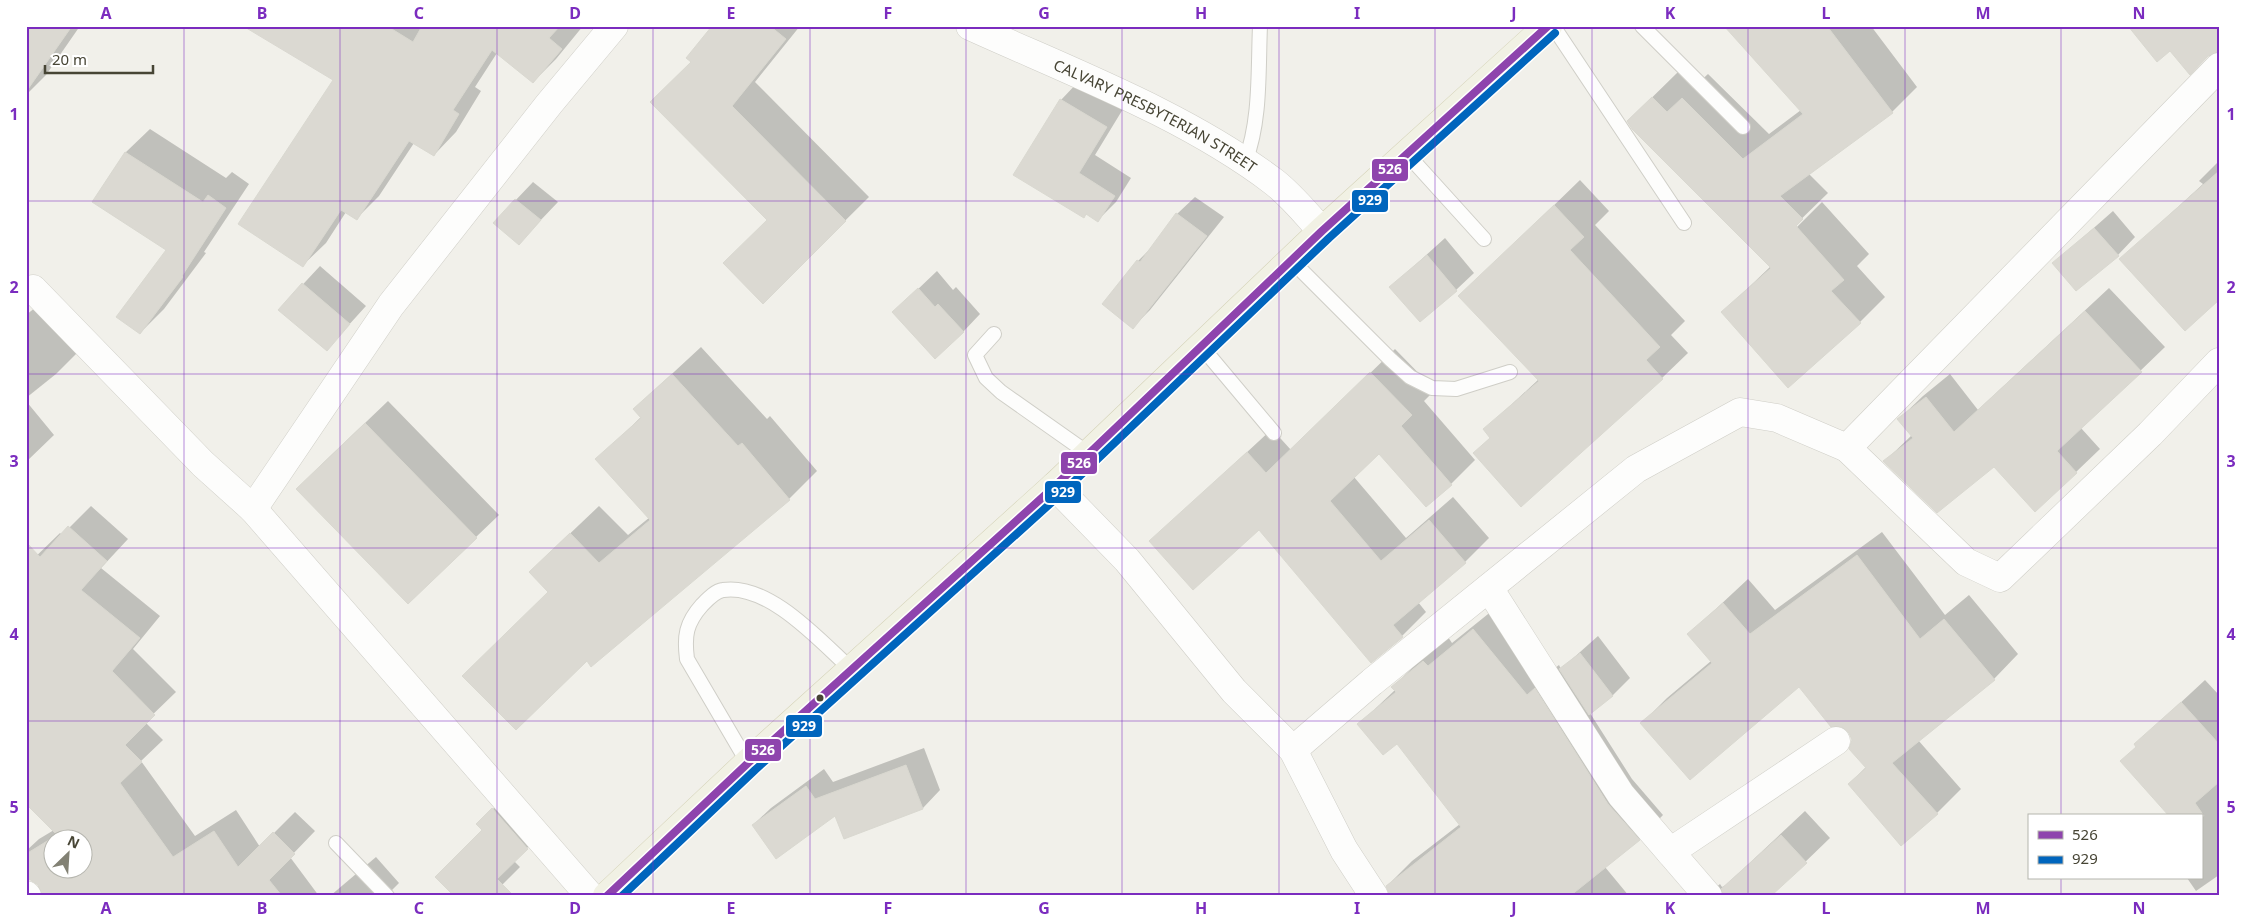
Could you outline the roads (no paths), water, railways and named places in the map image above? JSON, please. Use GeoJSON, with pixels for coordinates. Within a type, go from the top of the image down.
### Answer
{"type":"FeatureCollection","features":[{"type":"Feature","properties":{"kind":"main road"},"geometry":{"type":"LineString","coordinates":[[607,896],[748,763],[1056,486],[1322,231],[1548,26]]}},
{"type":"Feature","properties":{"kind":"street"},"geometry":{"type":"LineString","coordinates":[[253,510],[392,305],[543,112],[614,26]]}},
{"type":"Feature","properties":{"kind":"street","name":"CALVARY PRESBYTERIAN STREET"},"geometry":{"type":"LineString","coordinates":[[970,26],[1144,105],[1220,145],[1275,183],[1322,231]]}},
{"type":"Feature","properties":{"kind":"street"},"geometry":{"type":"LineString","coordinates":[[1847,448],[2219,67]]}},
{"type":"Feature","properties":{"kind":"street"},"geometry":{"type":"LineString","coordinates":[[33,289],[202,464],[253,510],[590,896]]}},
{"type":"Feature","properties":{"kind":"street"},"geometry":{"type":"LineString","coordinates":[[1293,750],[1380,676],[1636,469],[1740,412],[1777,418],[1847,448],[1966,562],[2000,578],[2150,434],[2219,362]]}},
{"type":"Feature","properties":{"kind":"street"},"geometry":{"type":"LineString","coordinates":[[1056,486],[1127,560],[1234,690],[1293,750],[1344,850],[1374,896]]}},
{"type":"Feature","properties":{"kind":"street"},"geometry":{"type":"LineString","coordinates":[[1489,588],[1621,795],[1708,896]]}},
{"type":"Feature","properties":{"kind":"street"},"geometry":{"type":"LineString","coordinates":[[1670,852],[1836,741]]}},
{"type":"Feature","properties":{"kind":"lane"},"geometry":{"type":"LineString","coordinates":[[1244,162],[1253,142],[1260,26]]}},
{"type":"Feature","properties":{"kind":"lane"},"geometry":{"type":"LineString","coordinates":[[1553,26],[1684,223]]}},
{"type":"Feature","properties":{"kind":"lane"},"geometry":{"type":"LineString","coordinates":[[1642,26],[1743,127]]}},
{"type":"Feature","properties":{"kind":"lane"},"geometry":{"type":"LineString","coordinates":[[1407,154],[1484,239]]}},
{"type":"Feature","properties":{"kind":"lane"},"geometry":{"type":"LineString","coordinates":[[1291,260],[1410,377],[1432,388],[1456,389],[1510,372]]}},
{"type":"Feature","properties":{"kind":"lane"},"geometry":{"type":"LineString","coordinates":[[994,334],[975,355],[986,378],[1001,392],[1089,454]]}},
{"type":"Feature","properties":{"kind":"lane"},"geometry":{"type":"LineString","coordinates":[[1201,346],[1274,433]]}},
{"type":"Feature","properties":{"kind":"lane"},"geometry":{"type":"LineString","coordinates":[[748,763],[687,659],[684,640],[688,626],[696,612],[708,599],[722,590],[739,590],[758,596],[790,614],[851,669]]}},
{"type":"Feature","properties":{"kind":"lane"},"geometry":{"type":"LineString","coordinates":[[336,843],[387,896]]}}]}
